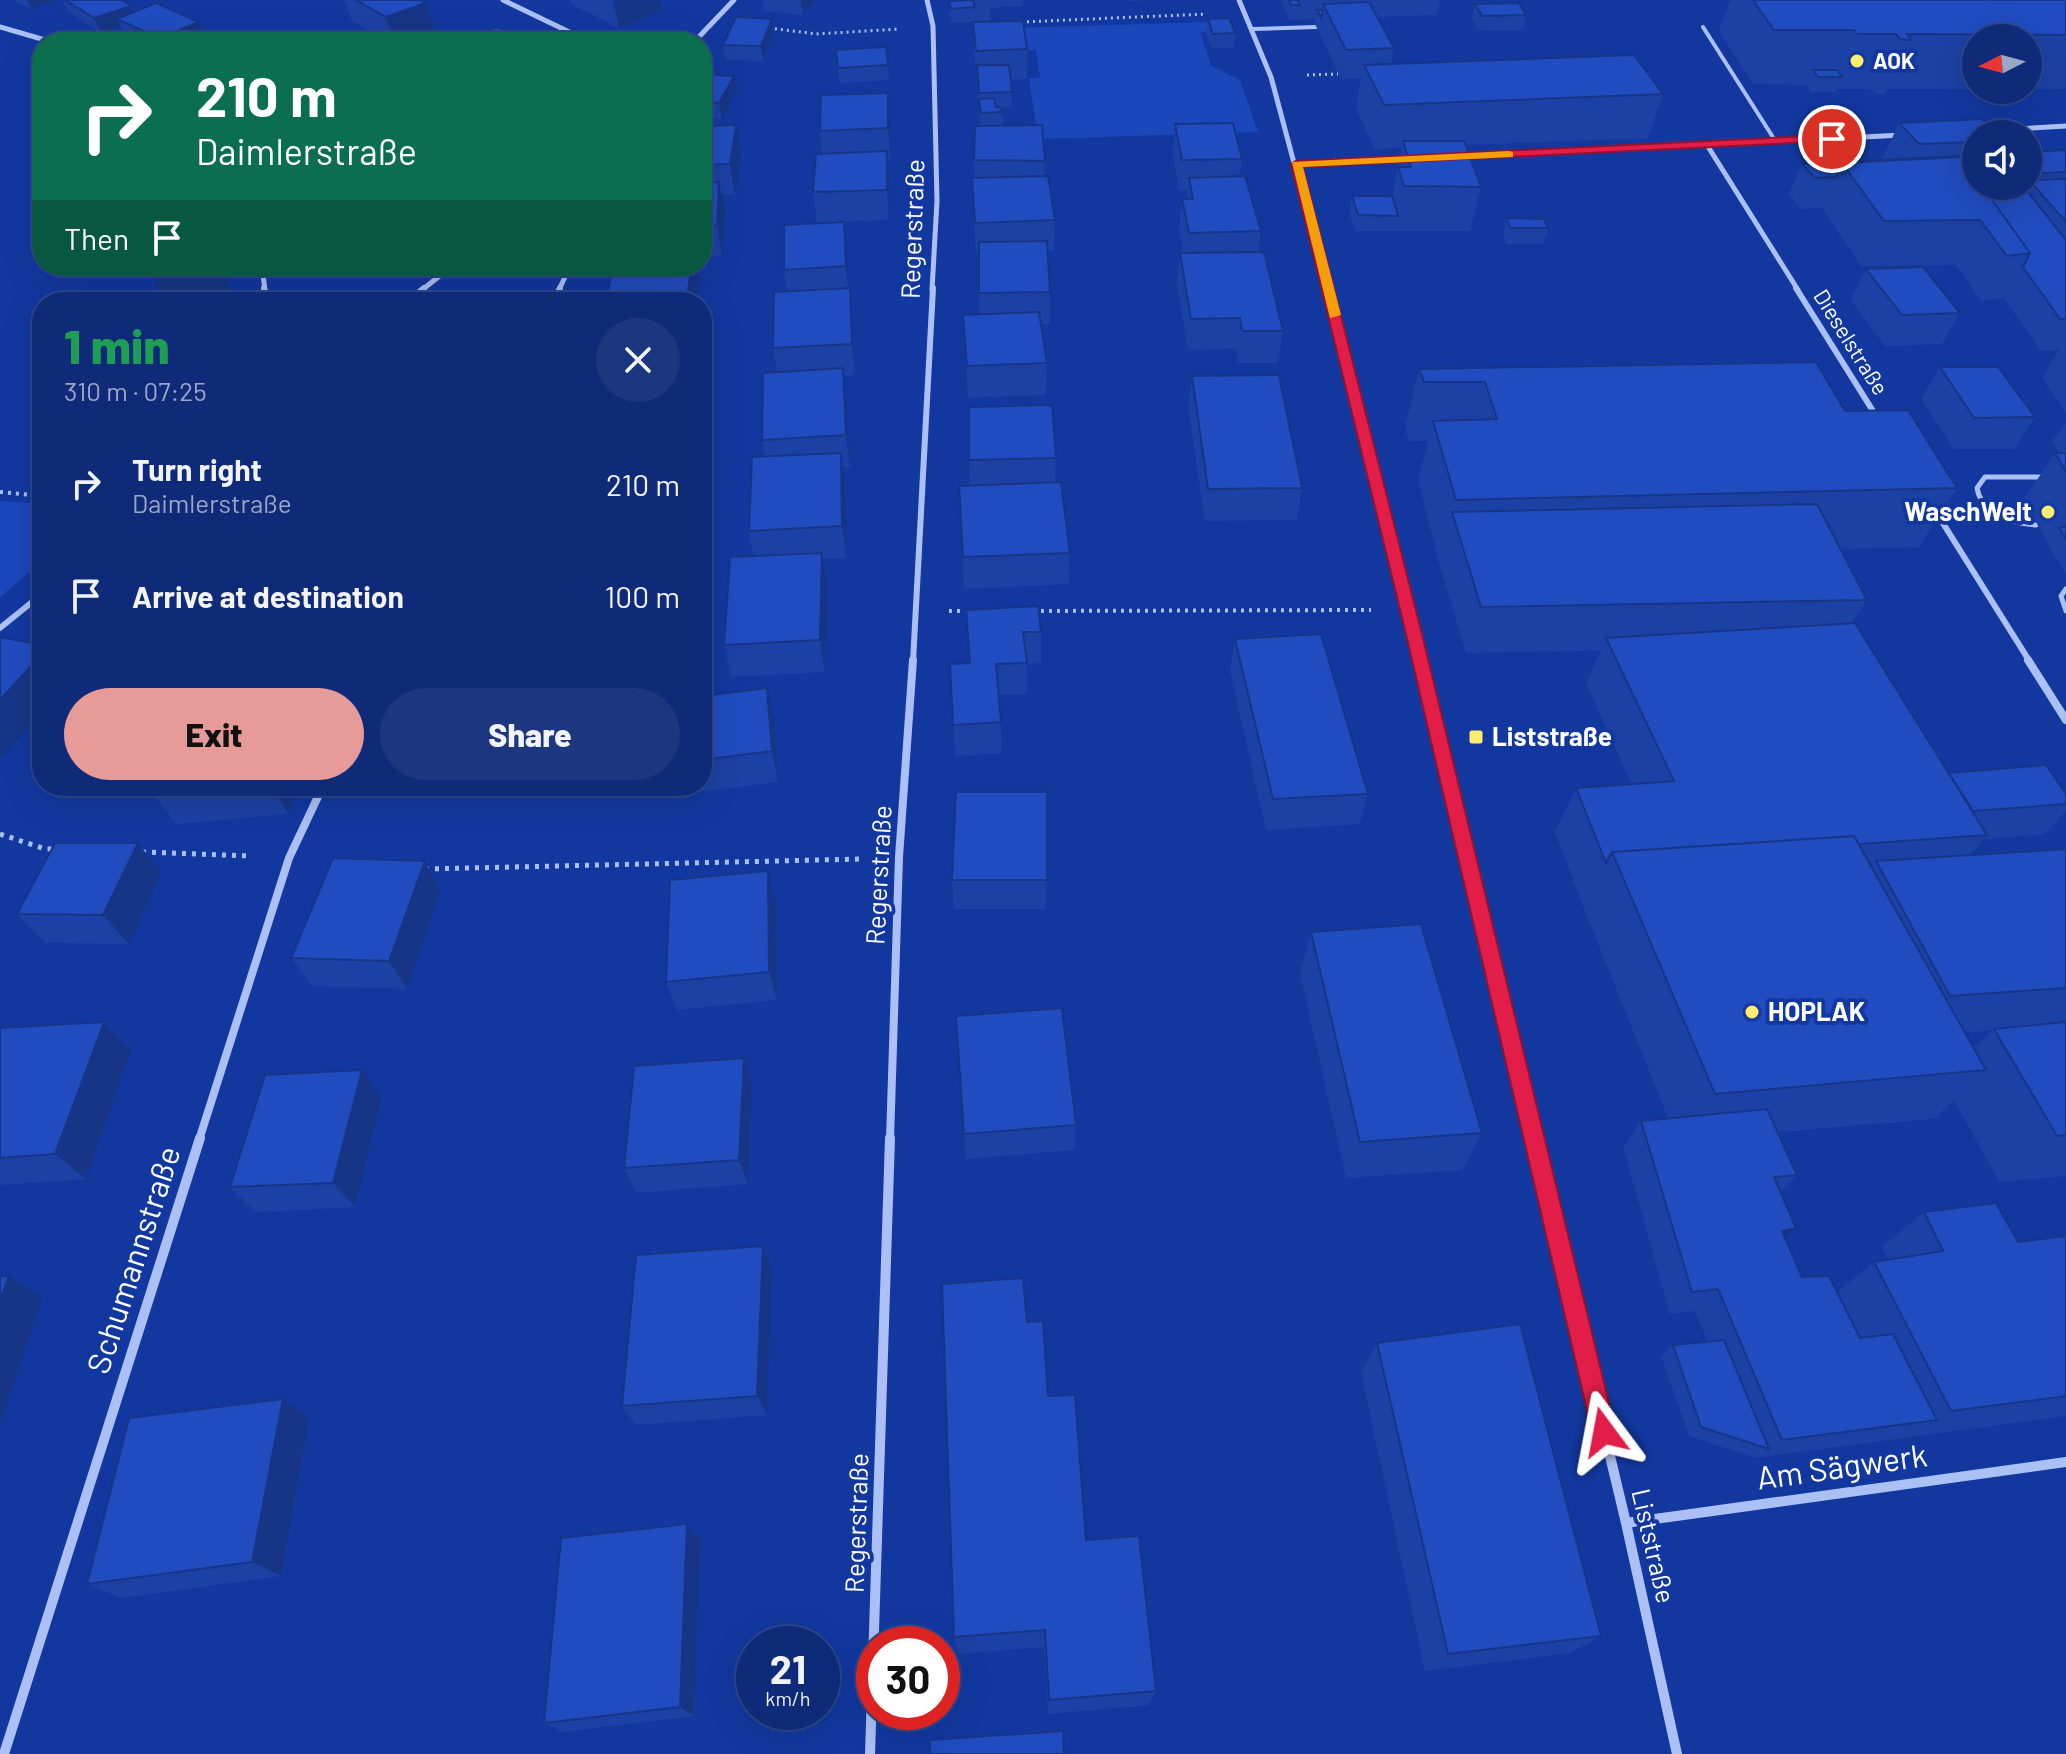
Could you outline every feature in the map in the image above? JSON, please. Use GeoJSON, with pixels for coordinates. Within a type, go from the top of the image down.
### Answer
{"type":"FeatureCollection","features":[{"type":"Feature","properties":{"kind":"street"},"geometry":{"type":"LineString","coordinates":[[503,0],[569,32]]}},
{"type":"Feature","properties":{"kind":"street"},"geometry":{"type":"LineString","coordinates":[[704,32],[734,0]]}},
{"type":"Feature","properties":{"kind":"street","name":"Regerstraße"},"geometry":{"type":"LineString","coordinates":[[870,1754],[899,857],[916,612],[937,201],[933,26],[927,0]]}},
{"type":"Feature","properties":{"kind":"street","name":"Liststraße"},"geometry":{"type":"LineString","coordinates":[[1239,0],[1271,77],[1296,164],[1408,610],[1626,1523],[1677,1754]]}},
{"type":"Feature","properties":{"kind":"street"},"geometry":{"type":"LineString","coordinates":[[0,27],[32,36]]}},
{"type":"Feature","properties":{"kind":"street"},"geometry":{"type":"LineString","coordinates":[[2042,127],[2066,126]]}},
{"type":"Feature","properties":{"kind":"street"},"geometry":{"type":"LineString","coordinates":[[1454,157],[1918,134]]}},
{"type":"Feature","properties":{"kind":"street","name":"Dieselstraße"},"geometry":{"type":"LineString","coordinates":[[1707,145],[1883,428]]}},
{"type":"Feature","properties":{"kind":"street"},"geometry":{"type":"LineString","coordinates":[[1296,164],[1423,158]]}},
{"type":"Feature","properties":{"kind":"street"},"geometry":{"type":"LineString","coordinates":[[420,292],[440,276]]}},
{"type":"Feature","properties":{"kind":"street"},"geometry":{"type":"LineString","coordinates":[[1925,496],[2066,720]]}},
{"type":"Feature","properties":{"kind":"street"},"geometry":{"type":"LineString","coordinates":[[0,628],[32,602]]}},
{"type":"Feature","properties":{"kind":"street","name":"Schumannstraße"},"geometry":{"type":"LineString","coordinates":[[4,1754],[289,858],[318,796]]}},
{"type":"Feature","properties":{"kind":"street","name":"Am Sägwerk"},"geometry":{"type":"LineString","coordinates":[[1626,1523],[2066,1462]]}},
{"type":"Feature","properties":{"kind":"lane"},"geometry":{"type":"LineString","coordinates":[[1253,29],[1316,27]]}},
{"type":"Feature","properties":{"kind":"lane"},"geometry":{"type":"LineString","coordinates":[[1703,27],[1776,142]]}},
{"type":"Feature","properties":{"kind":"lane"},"geometry":{"type":"LineString","coordinates":[[2036,525],[2017,523],[1996,514],[1979,500],[1976,490],[1978,482],[1985,477],[1998,476],[2052,477]]}},
{"type":"Feature","properties":{"kind":"lane"},"geometry":{"type":"LineString","coordinates":[[2066,589],[2061,596],[2066,611]]}},
{"type":"Feature","properties":{"kind":"path"},"geometry":{"type":"LineString","coordinates":[[1011,23],[1210,14]]}},
{"type":"Feature","properties":{"kind":"path"},"geometry":{"type":"LineString","coordinates":[[713,22],[816,34],[873,31]]}},
{"type":"Feature","properties":{"kind":"path"},"geometry":{"type":"LineString","coordinates":[[0,492],[32,495]]}},
{"type":"Feature","properties":{"kind":"path"},"geometry":{"type":"LineString","coordinates":[[1027,611],[1408,610]]}},
{"type":"Feature","properties":{"kind":"path"},"geometry":{"type":"LineString","coordinates":[[916,612],[979,611]]}},
{"type":"Feature","properties":{"kind":"path"},"geometry":{"type":"LineString","coordinates":[[0,834],[45,849],[61,850]]}},
{"type":"Feature","properties":{"kind":"path"},"geometry":{"type":"LineString","coordinates":[[137,852],[289,858]]}},
{"type":"Feature","properties":{"kind":"path"},"geometry":{"type":"LineString","coordinates":[[419,869],[816,863],[899,857]]}},
{"type":"Feature","properties":{"kind":"shaded area"},"geometry":{"type":"Polygon","coordinates":[[[1213,22],[1216,31],[1200,32],[1211,66],[1240,80],[1258,132],[1038,139],[1029,78],[1040,78],[1036,50],[1014,50],[1011,28],[1213,22]]]}},
{"type":"Feature","properties":{"kind":"shaded area"},"geometry":{"type":"Polygon","coordinates":[[[0,501],[32,503],[32,570],[0,597],[0,501]]]}},
{"type":"Feature","properties":{"kind":"building"},"geometry":{"type":"Polygon","coordinates":[[[65,0],[122,0],[131,6],[94,18],[65,0]]]}},
{"type":"Feature","properties":{"kind":"building"},"geometry":{"type":"Polygon","coordinates":[[[356,0],[420,0],[426,3],[386,17],[356,0]]]}},
{"type":"Feature","properties":{"kind":"building"},"geometry":{"type":"Polygon","coordinates":[[[973,0],[975,7],[951,9],[949,1],[973,0]]]}},
{"type":"Feature","properties":{"kind":"building"},"geometry":{"type":"Polygon","coordinates":[[[1289,0],[1298,0],[1300,5],[1291,5],[1289,0]]]}},
{"type":"Feature","properties":{"kind":"building"},"geometry":{"type":"Polygon","coordinates":[[[1753,0],[2066,0],[2066,35],[2042,35],[2042,24],[1962,24],[1962,34],[1907,34],[1911,40],[1900,39],[1896,34],[1857,34],[1854,30],[1774,30],[1753,0]]]}},
{"type":"Feature","properties":{"kind":"building"},"geometry":{"type":"Polygon","coordinates":[[[1369,2],[1394,48],[1346,50],[1323,4],[1369,2]]]}},
{"type":"Feature","properties":{"kind":"building"},"geometry":{"type":"Polygon","coordinates":[[[156,3],[199,22],[174,32],[146,32],[117,19],[156,3]]]}},
{"type":"Feature","properties":{"kind":"building"},"geometry":{"type":"Polygon","coordinates":[[[1519,3],[1526,15],[1482,16],[1475,4],[1519,3]]]}},
{"type":"Feature","properties":{"kind":"building"},"geometry":{"type":"Polygon","coordinates":[[[736,17],[772,19],[761,46],[723,45],[736,17]]]}},
{"type":"Feature","properties":{"kind":"building"},"geometry":{"type":"Polygon","coordinates":[[[1229,18],[1235,33],[1213,34],[1208,19],[1229,18]]]}},
{"type":"Feature","properties":{"kind":"building"},"geometry":{"type":"Polygon","coordinates":[[[1023,21],[1027,49],[976,51],[973,22],[1023,21]]]}},
{"type":"Feature","properties":{"kind":"building"},"geometry":{"type":"Polygon","coordinates":[[[497,27],[510,32],[483,32],[497,27]]]}},
{"type":"Feature","properties":{"kind":"building"},"geometry":{"type":"Polygon","coordinates":[[[886,47],[888,65],[838,68],[836,50],[886,47]]]}},
{"type":"Feature","properties":{"kind":"building"},"geometry":{"type":"Polygon","coordinates":[[[1634,55],[1663,94],[1384,105],[1364,65],[1634,55]]]}},
{"type":"Feature","properties":{"kind":"building"},"geometry":{"type":"Polygon","coordinates":[[[977,65],[1009,65],[1012,92],[979,93],[977,65]]]}},
{"type":"Feature","properties":{"kind":"building"},"geometry":{"type":"Polygon","coordinates":[[[1813,70],[1837,70],[1842,77],[1818,77],[1813,70]]]}},
{"type":"Feature","properties":{"kind":"building"},"geometry":{"type":"Polygon","coordinates":[[[712,75],[734,76],[719,103],[712,103],[712,75]]]}},
{"type":"Feature","properties":{"kind":"building"},"geometry":{"type":"Polygon","coordinates":[[[888,93],[888,128],[820,131],[821,95],[888,93]]]}},
{"type":"Feature","properties":{"kind":"building"},"geometry":{"type":"Polygon","coordinates":[[[994,98],[996,107],[1001,107],[1002,112],[981,113],[979,99],[994,98]]]}},
{"type":"Feature","properties":{"kind":"building"},"geometry":{"type":"Polygon","coordinates":[[[1982,119],[1983,120],[1962,120],[1962,142],[1919,144],[1899,123],[1982,119]]]}},
{"type":"Feature","properties":{"kind":"building"},"geometry":{"type":"Polygon","coordinates":[[[1233,123],[1242,159],[1182,160],[1175,124],[1233,123]]]}},
{"type":"Feature","properties":{"kind":"building"},"geometry":{"type":"Polygon","coordinates":[[[736,125],[730,164],[712,165],[712,126],[736,125]]]}},
{"type":"Feature","properties":{"kind":"building"},"geometry":{"type":"Polygon","coordinates":[[[1042,125],[1045,161],[974,160],[975,126],[1042,125]]]}},
{"type":"Feature","properties":{"kind":"building"},"geometry":{"type":"Polygon","coordinates":[[[1403,141],[1464,141],[1481,187],[1404,186],[1398,167],[1411,167],[1403,141]]]}},
{"type":"Feature","properties":{"kind":"building"},"geometry":{"type":"Polygon","coordinates":[[[2066,150],[2066,172],[2043,173],[2042,151],[2066,150]]]}},
{"type":"Feature","properties":{"kind":"building"},"geometry":{"type":"Polygon","coordinates":[[[887,151],[887,190],[813,192],[816,154],[887,151]]]}},
{"type":"Feature","properties":{"kind":"building"},"geometry":{"type":"Polygon","coordinates":[[[1962,156],[1842,163],[1836,177],[1815,178],[1802,164],[1962,156]]]}},
{"type":"Feature","properties":{"kind":"building"},"geometry":{"type":"Polygon","coordinates":[[[1962,157],[1962,200],[1992,200],[2030,253],[2007,256],[1980,220],[1884,221],[1842,163],[1962,157]]]}},
{"type":"Feature","properties":{"kind":"building"},"geometry":{"type":"Polygon","coordinates":[[[1048,176],[1055,220],[975,223],[972,178],[1048,176]]]}},
{"type":"Feature","properties":{"kind":"building"},"geometry":{"type":"Polygon","coordinates":[[[1245,176],[1261,231],[1189,233],[1182,199],[1193,199],[1189,178],[1245,176]]]}},
{"type":"Feature","properties":{"kind":"building"},"geometry":{"type":"Polygon","coordinates":[[[2066,179],[2066,222],[2042,195],[2042,180],[2066,179]]]}},
{"type":"Feature","properties":{"kind":"building"},"geometry":{"type":"Polygon","coordinates":[[[712,182],[719,182],[717,225],[712,225],[712,182]]]}},
{"type":"Feature","properties":{"kind":"building"},"geometry":{"type":"Polygon","coordinates":[[[1352,196],[1392,196],[1398,216],[1358,215],[1352,196]]]}},
{"type":"Feature","properties":{"kind":"building"},"geometry":{"type":"Polygon","coordinates":[[[1992,200],[2034,200],[2066,240],[2066,319],[2060,319],[2023,267],[2030,253],[1992,200]]]}},
{"type":"Feature","properties":{"kind":"building"},"geometry":{"type":"Polygon","coordinates":[[[1507,218],[1544,219],[1548,228],[1510,228],[1507,218]]]}},
{"type":"Feature","properties":{"kind":"building"},"geometry":{"type":"Polygon","coordinates":[[[844,222],[846,266],[784,270],[784,225],[844,222]]]}},
{"type":"Feature","properties":{"kind":"building"},"geometry":{"type":"Polygon","coordinates":[[[1047,241],[1050,292],[979,293],[979,242],[1047,241]]]}},
{"type":"Feature","properties":{"kind":"building"},"geometry":{"type":"Polygon","coordinates":[[[1264,252],[1283,331],[1242,331],[1240,318],[1191,319],[1180,253],[1264,252]]]}},
{"type":"Feature","properties":{"kind":"building"},"geometry":{"type":"Polygon","coordinates":[[[1923,267],[1960,313],[1902,315],[1866,269],[1923,267]]]}},
{"type":"Feature","properties":{"kind":"building"},"geometry":{"type":"Polygon","coordinates":[[[611,276],[690,276],[688,292],[608,292],[611,276]]]}},
{"type":"Feature","properties":{"kind":"building"},"geometry":{"type":"Polygon","coordinates":[[[850,288],[852,344],[773,348],[774,292],[850,288]]]}},
{"type":"Feature","properties":{"kind":"building"},"geometry":{"type":"Polygon","coordinates":[[[1039,312],[1047,363],[967,366],[963,315],[1039,312]]]}},
{"type":"Feature","properties":{"kind":"building"},"geometry":{"type":"Polygon","coordinates":[[[1816,362],[1845,411],[1908,410],[1957,488],[1456,500],[1433,421],[1497,419],[1485,382],[1424,382],[1419,369],[1816,362]]]}},
{"type":"Feature","properties":{"kind":"building"},"geometry":{"type":"Polygon","coordinates":[[[1940,367],[1998,367],[2035,417],[1974,418],[1940,367]]]}},
{"type":"Feature","properties":{"kind":"building"},"geometry":{"type":"Polygon","coordinates":[[[843,368],[846,435],[762,440],[763,373],[843,368]]]}},
{"type":"Feature","properties":{"kind":"building"},"geometry":{"type":"Polygon","coordinates":[[[1279,375],[1302,488],[1208,489],[1192,376],[1279,375]]]}},
{"type":"Feature","properties":{"kind":"building"},"geometry":{"type":"Polygon","coordinates":[[[1052,405],[1056,458],[969,460],[969,407],[1052,405]]]}},
{"type":"Feature","properties":{"kind":"building"},"geometry":{"type":"Polygon","coordinates":[[[841,453],[842,526],[749,531],[752,457],[841,453]]]}},
{"type":"Feature","properties":{"kind":"building"},"geometry":{"type":"Polygon","coordinates":[[[2055,453],[2066,453],[2066,472],[2055,453]]]}},
{"type":"Feature","properties":{"kind":"building"},"geometry":{"type":"Polygon","coordinates":[[[1061,482],[1070,553],[963,557],[959,486],[1061,482]]]}},
{"type":"Feature","properties":{"kind":"building"},"geometry":{"type":"Polygon","coordinates":[[[1817,504],[1867,600],[1481,607],[1452,512],[1817,504]]]}},
{"type":"Feature","properties":{"kind":"building"},"geometry":{"type":"Polygon","coordinates":[[[2059,527],[2066,527],[2066,539],[2059,527]]]}},
{"type":"Feature","properties":{"kind":"building"},"geometry":{"type":"Polygon","coordinates":[[[822,553],[820,640],[724,645],[730,557],[822,553]]]}},
{"type":"Feature","properties":{"kind":"building"},"geometry":{"type":"Polygon","coordinates":[[[1038,606],[1041,632],[1023,632],[1027,663],[996,664],[1001,722],[953,725],[950,664],[970,663],[966,610],[1038,606]]]}},
{"type":"Feature","properties":{"kind":"building"},"geometry":{"type":"Polygon","coordinates":[[[1855,623],[1987,835],[1859,844],[1854,836],[1612,852],[1606,863],[1576,788],[1674,781],[1606,638],[1855,623]]]}},
{"type":"Feature","properties":{"kind":"building"},"geometry":{"type":"Polygon","coordinates":[[[1321,634],[1368,794],[1273,799],[1235,639],[1321,634]]]}},
{"type":"Feature","properties":{"kind":"building"},"geometry":{"type":"Polygon","coordinates":[[[0,637],[32,643],[32,665],[0,700],[0,637]]]}},
{"type":"Feature","properties":{"kind":"building"},"geometry":{"type":"Polygon","coordinates":[[[767,688],[772,751],[712,759],[712,695],[767,688]]]}},
{"type":"Feature","properties":{"kind":"building"},"geometry":{"type":"Polygon","coordinates":[[[2046,765],[2066,794],[2066,804],[1973,811],[1949,773],[2046,765]]]}},
{"type":"Feature","properties":{"kind":"building"},"geometry":{"type":"Polygon","coordinates":[[[956,792],[1047,792],[1047,880],[952,880],[956,792]]]}},
{"type":"Feature","properties":{"kind":"building"},"geometry":{"type":"Polygon","coordinates":[[[1854,836],[1986,1070],[1715,1094],[1612,852],[1854,836]]]}},
{"type":"Feature","properties":{"kind":"building"},"geometry":{"type":"Polygon","coordinates":[[[55,843],[138,843],[103,915],[17,914],[55,843]]]}},
{"type":"Feature","properties":{"kind":"building"},"geometry":{"type":"Polygon","coordinates":[[[2066,849],[2066,988],[1950,996],[1876,861],[2066,849]]]}},
{"type":"Feature","properties":{"kind":"building"},"geometry":{"type":"Polygon","coordinates":[[[333,858],[425,861],[389,961],[291,958],[333,858]]]}},
{"type":"Feature","properties":{"kind":"building"},"geometry":{"type":"Polygon","coordinates":[[[768,871],[769,972],[666,982],[670,880],[768,871]]]}},
{"type":"Feature","properties":{"kind":"building"},"geometry":{"type":"Polygon","coordinates":[[[1421,924],[1482,1133],[1360,1142],[1311,932],[1421,924]]]}},
{"type":"Feature","properties":{"kind":"building"},"geometry":{"type":"Polygon","coordinates":[[[1062,1008],[1076,1125],[964,1134],[956,1016],[1062,1008]]]}},
{"type":"Feature","properties":{"kind":"building"},"geometry":{"type":"Polygon","coordinates":[[[104,1022],[55,1154],[0,1158],[0,1028],[104,1022]]]}},
{"type":"Feature","properties":{"kind":"building"},"geometry":{"type":"Polygon","coordinates":[[[2066,1022],[2066,1135],[2057,1136],[1994,1029],[2066,1022]]]}},
{"type":"Feature","properties":{"kind":"building"},"geometry":{"type":"Polygon","coordinates":[[[744,1058],[739,1160],[624,1168],[634,1066],[744,1058]]]}},
{"type":"Feature","properties":{"kind":"building"},"geometry":{"type":"Polygon","coordinates":[[[362,1070],[333,1183],[230,1187],[265,1075],[362,1070]]]}},
{"type":"Feature","properties":{"kind":"building"},"geometry":{"type":"Polygon","coordinates":[[[1767,1109],[1797,1175],[1774,1177],[1796,1228],[1782,1231],[1802,1277],[1829,1276],[1860,1338],[1893,1334],[1937,1420],[1782,1440],[1718,1289],[1692,1292],[1641,1121],[1767,1109]]]}},
{"type":"Feature","properties":{"kind":"building"},"geometry":{"type":"Polygon","coordinates":[[[1996,1203],[2018,1242],[2066,1236],[2066,1396],[1951,1411],[1874,1262],[1943,1251],[1924,1212],[1996,1203]]]}},
{"type":"Feature","properties":{"kind":"building"},"geometry":{"type":"Polygon","coordinates":[[[763,1246],[757,1396],[622,1406],[636,1255],[763,1246]]]}},
{"type":"Feature","properties":{"kind":"building"},"geometry":{"type":"Polygon","coordinates":[[[9,1276],[0,1301],[0,1277],[9,1276]]]}},
{"type":"Feature","properties":{"kind":"building"},"geometry":{"type":"Polygon","coordinates":[[[1023,1278],[1027,1322],[1043,1321],[1048,1396],[1075,1395],[1086,1540],[1139,1536],[1156,1691],[1049,1700],[1045,1630],[960,1637],[960,1626],[954,1626],[942,1284],[1023,1278]]]}},
{"type":"Feature","properties":{"kind":"building"},"geometry":{"type":"Polygon","coordinates":[[[1520,1324],[1601,1636],[1448,1654],[1377,1343],[1520,1324]]]}},
{"type":"Feature","properties":{"kind":"building"},"geometry":{"type":"Polygon","coordinates":[[[1724,1340],[1769,1449],[1701,1427],[1673,1345],[1724,1340]]]}},
{"type":"Feature","properties":{"kind":"building"},"geometry":{"type":"Polygon","coordinates":[[[283,1399],[252,1562],[87,1584],[129,1418],[283,1399]]]}},
{"type":"Feature","properties":{"kind":"building"},"geometry":{"type":"Polygon","coordinates":[[[687,1524],[680,1707],[544,1723],[561,1538],[687,1524]]]}},
{"type":"Feature","properties":{"kind":"building"},"geometry":{"type":"Polygon","coordinates":[[[1063,1731],[1064,1754],[930,1754],[930,1740],[1063,1731]]]}},
{"type":"Feature","properties":{"kind":"slow traffic"},"geometry":{"type":"LineString","coordinates":[[1334,315],[1296,164],[1509,154]]}},
{"type":"Feature","properties":{"kind":"place","name":"AOK"},"geometry":{"type":"Point","coordinates":[1857,61]}},
{"type":"Feature","properties":{"kind":"place","name":"WaschWelt"},"geometry":{"type":"Point","coordinates":[2048,512]}},
{"type":"Feature","properties":{"kind":"place","name":"Liststraße"},"geometry":{"type":"Point","coordinates":[1476,737]}},
{"type":"Feature","properties":{"kind":"place","name":"HOPLAK"},"geometry":{"type":"Point","coordinates":[1752,1012]}},
{"type":"Feature","properties":{"kind":"route"},"geometry":{"type":"LineString","coordinates":[[1604,1432],[1413,630],[1296,164],[1832,139]]}}]}
